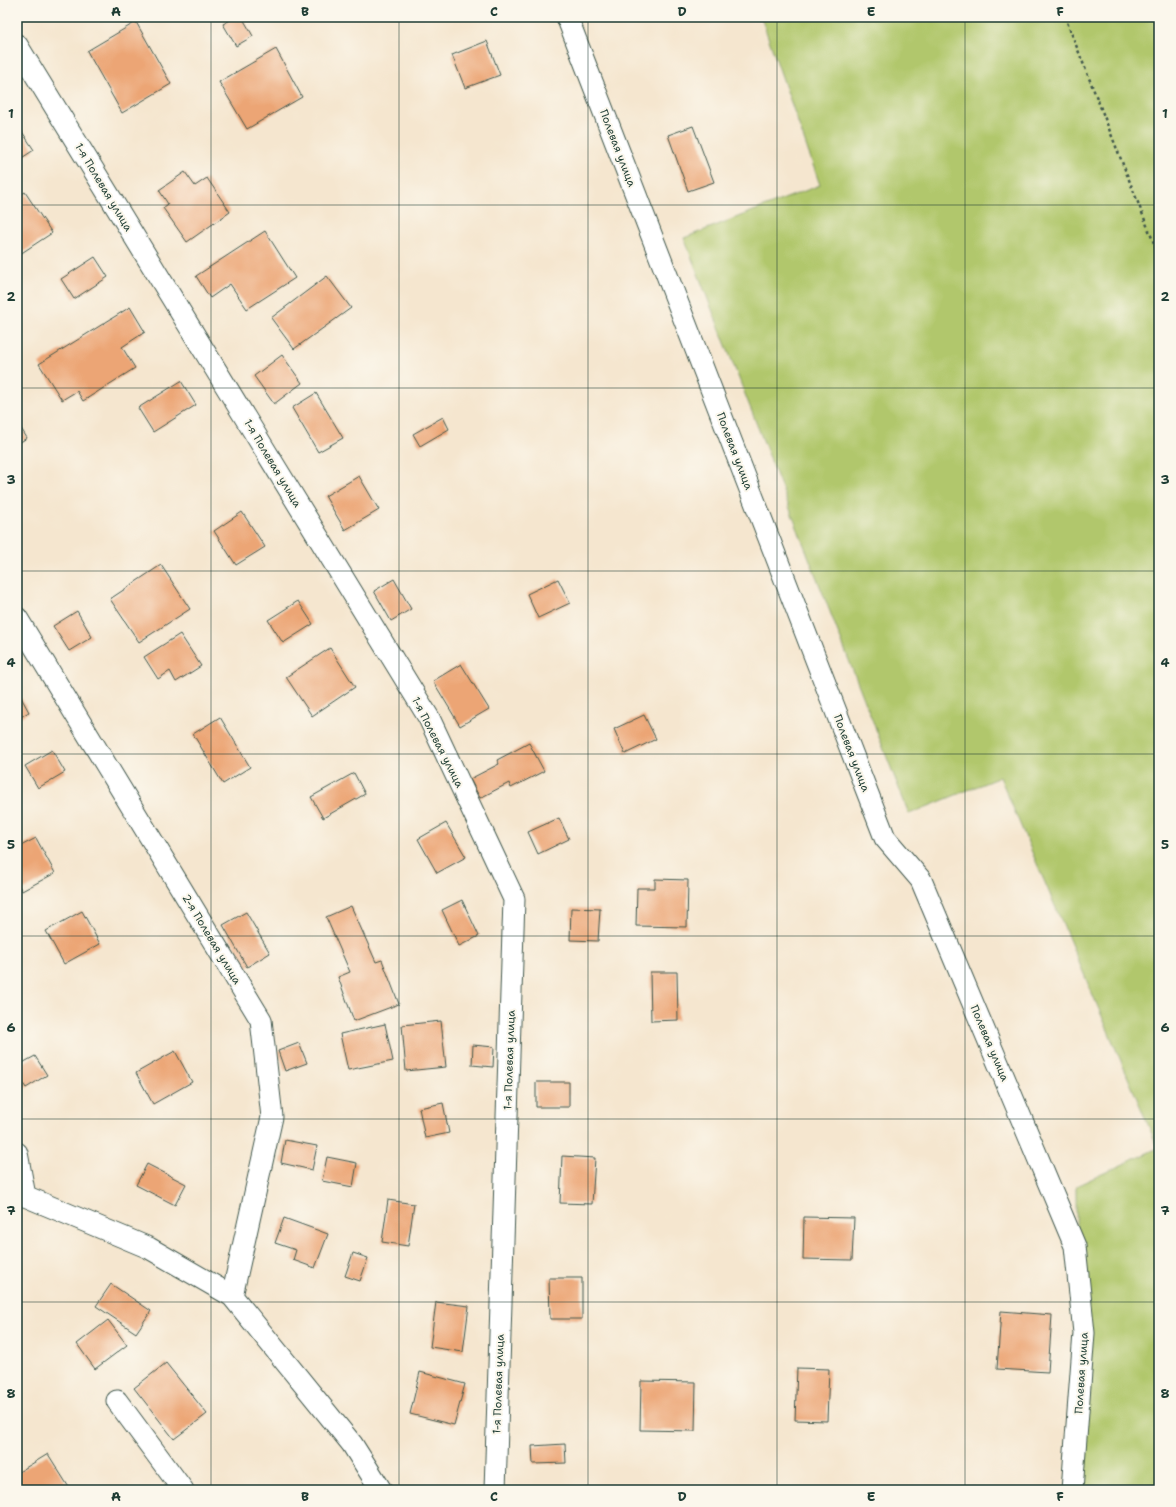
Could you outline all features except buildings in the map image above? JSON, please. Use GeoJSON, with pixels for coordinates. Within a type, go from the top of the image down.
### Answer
{"type":"FeatureCollection","features":[{"type":"Feature","properties":{"kind":"street","name":"Полевая улица"},"geometry":{"type":"LineString","coordinates":[[567,17],[885,838],[921,880],[1075,1246],[1084,1333],[1072,1490]]}},
{"type":"Feature","properties":{"kind":"street","name":"1-я Полевая улица"},"geometry":{"type":"LineString","coordinates":[[17,45],[429,718],[514,899],[494,1490]]}},
{"type":"Feature","properties":{"kind":"street","name":"2-я Полевая улица"},"geometry":{"type":"LineString","coordinates":[[17,618],[261,1020],[272,1117],[232,1296]]}},
{"type":"Feature","properties":{"kind":"street"},"geometry":{"type":"LineString","coordinates":[[17,1154],[21,1196],[149,1248],[232,1296],[352,1444],[381,1490]]}},
{"type":"Feature","properties":{"kind":"street"},"geometry":{"type":"LineString","coordinates":[[117,1401],[183,1490]]}},
{"type":"Feature","properties":{"kind":"path"},"geometry":{"type":"LineString","coordinates":[[1065,17],[1159,256]]}},
{"type":"Feature","properties":{"kind":"green space"},"geometry":{"type":"Polygon","coordinates":[[[761,17],[1159,17],[1159,1490],[1077,1490],[1076,1186],[1158,1148],[1000,777],[909,814],[684,238],[820,185],[761,17]]]}}]}
